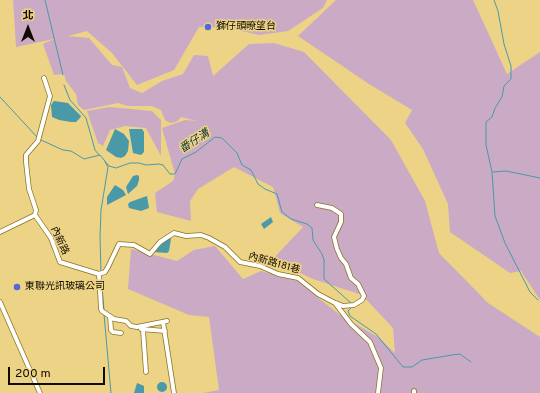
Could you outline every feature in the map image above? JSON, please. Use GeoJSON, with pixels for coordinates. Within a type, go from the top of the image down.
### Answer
{"type":"FeatureCollection","features":[{"type":"Feature","properties":{"kind":"street"},"geometry":{"type":"LineString","coordinates":[[0,232],[35,215],[36,210],[29,189],[26,155],[38,141],[50,96],[44,78]]}},
{"type":"Feature","properties":{"kind":"street"},"geometry":{"type":"LineString","coordinates":[[317,205],[332,208],[341,214],[341,222],[334,237],[337,249],[341,258],[346,264],[351,278],[358,284],[364,296],[362,300],[354,305],[343,306],[335,303]]}},
{"type":"Feature","properties":{"kind":"street","name":"內新路"},"geometry":{"type":"LineString","coordinates":[[35,215],[51,238],[60,262],[99,274]]}},
{"type":"Feature","properties":{"kind":"street","name":"內新路181巷"},"geometry":{"type":"LineString","coordinates":[[99,274],[105,272],[119,244],[134,245],[150,254],[160,242],[174,233],[186,236],[201,235],[225,247],[240,262],[260,266],[278,274],[298,278],[318,294],[335,303],[356,330],[370,342],[381,368],[378,393]]}},
{"type":"Feature","properties":{"kind":"street"},"geometry":{"type":"LineString","coordinates":[[99,274],[100,308],[110,316],[126,321],[131,326],[165,331]]}},
{"type":"Feature","properties":{"kind":"street"},"geometry":{"type":"LineString","coordinates":[[0,302],[40,393]]}},
{"type":"Feature","properties":{"kind":"street"},"geometry":{"type":"LineString","coordinates":[[110,316],[111,330],[113,332],[121,333]]}},
{"type":"Feature","properties":{"kind":"street"},"geometry":{"type":"LineString","coordinates":[[141,328],[165,321],[165,331],[174,393]]}},
{"type":"Feature","properties":{"kind":"street"},"geometry":{"type":"LineString","coordinates":[[141,328],[146,372]]}},
{"type":"Feature","properties":{"kind":"shaded area"},"geometry":{"type":"Polygon","coordinates":[[[13,0],[327,0],[323,8],[288,31],[259,35],[229,28],[199,27],[174,70],[137,85],[112,53],[87,31],[68,36],[89,38],[112,65],[122,67],[130,88],[142,93],[162,81],[183,74],[194,55],[208,56],[213,76],[249,44],[274,43],[304,52],[391,140],[425,201],[439,253],[488,303],[540,337],[540,393],[203,393],[219,390],[209,317],[189,315],[128,289],[131,249],[177,261],[194,250],[215,246],[243,279],[261,271],[297,281],[340,315],[378,337],[395,353],[393,328],[362,295],[313,279],[272,260],[303,227],[280,213],[273,187],[234,167],[198,189],[190,201],[191,221],[157,212],[155,193],[173,181],[175,174],[162,128],[185,120],[197,121],[181,117],[176,122],[170,123],[165,120],[161,110],[152,106],[128,106],[118,103],[84,110],[78,105],[76,94],[66,81],[64,74],[54,75],[43,44],[54,39],[16,47],[13,0]]]}},
{"type":"Feature","properties":{"kind":"shaded area"},"geometry":{"type":"Polygon","coordinates":[[[336,0],[473,0],[507,74],[540,52],[540,300],[521,271],[510,273],[450,232],[448,204],[423,149],[405,123],[412,110],[369,84],[298,36],[336,0]]]}},
{"type":"Feature","properties":{"kind":"shaded area"},"geometry":{"type":"Polygon","coordinates":[[[109,107],[152,111],[161,120],[161,156],[146,128],[125,126],[110,130],[103,146],[98,143],[87,111],[109,107]]]}},
{"type":"Feature","properties":{"kind":"water"},"geometry":{"type":"Polygon","coordinates":[[[54,101],[68,103],[81,116],[80,118],[76,122],[71,122],[52,117],[51,105],[54,101]]]}},
{"type":"Feature","properties":{"kind":"water"},"geometry":{"type":"Polygon","coordinates":[[[115,129],[124,134],[129,141],[128,151],[125,156],[121,158],[116,157],[106,150],[115,129]]]}},
{"type":"Feature","properties":{"kind":"water"},"geometry":{"type":"Polygon","coordinates":[[[129,129],[142,129],[144,132],[144,152],[141,155],[133,153],[129,129]]]}},
{"type":"Feature","properties":{"kind":"water"},"geometry":{"type":"Polygon","coordinates":[[[133,176],[139,176],[139,180],[137,186],[128,194],[126,187],[133,176]]]}},
{"type":"Feature","properties":{"kind":"water"},"geometry":{"type":"Polygon","coordinates":[[[115,185],[123,190],[126,195],[107,205],[107,197],[115,185]]]}},
{"type":"Feature","properties":{"kind":"water"},"geometry":{"type":"Polygon","coordinates":[[[147,196],[149,208],[141,211],[129,208],[128,204],[130,202],[147,196]]]}},
{"type":"Feature","properties":{"kind":"water"},"geometry":{"type":"Polygon","coordinates":[[[271,217],[273,222],[264,229],[261,224],[271,217]]]}},
{"type":"Feature","properties":{"kind":"water"},"geometry":{"type":"Polygon","coordinates":[[[169,237],[171,239],[169,251],[167,253],[154,252],[169,237]]]}},
{"type":"Feature","properties":{"kind":"water"},"geometry":{"type":"Polygon","coordinates":[[[160,382],[164,382],[166,383],[166,391],[160,392],[157,389],[157,385],[160,382]]]}},
{"type":"Feature","properties":{"kind":"water"},"geometry":{"type":"Polygon","coordinates":[[[137,383],[144,386],[144,393],[134,393],[137,383]]]}},
{"type":"Feature","properties":{"kind":"waterway"},"geometry":{"type":"LineString","coordinates":[[45,0],[63,75]]}},
{"type":"Feature","properties":{"kind":"waterway"},"geometry":{"type":"LineString","coordinates":[[494,0],[498,11],[504,44],[511,66],[511,79],[504,86],[502,97],[495,108],[492,117],[486,122],[486,145],[492,172],[495,216],[505,243],[530,292],[538,300]]}},
{"type":"Feature","properties":{"kind":"waterway"},"geometry":{"type":"LineString","coordinates":[[64,85],[70,100],[86,118],[95,150],[99,155]]}},
{"type":"Feature","properties":{"kind":"waterway","name":"番仔溝"},"geometry":{"type":"LineString","coordinates":[[0,97],[37,137]]}},
{"type":"Feature","properties":{"kind":"waterway","name":"番仔溝"},"geometry":{"type":"LineString","coordinates":[[41,140],[63,150],[71,151],[84,159],[100,155],[109,166],[116,168],[130,163],[146,165],[159,164],[163,165],[170,174],[175,174],[182,159],[196,152],[215,137],[222,138],[237,153],[242,165],[251,170],[258,184],[277,194],[282,212],[291,219],[307,224],[312,228],[313,240],[324,260],[324,279],[351,303]]}},
{"type":"Feature","properties":{"kind":"waterway"},"geometry":{"type":"LineString","coordinates":[[101,272],[101,210],[108,167],[105,162]]}},
{"type":"Feature","properties":{"kind":"waterway"},"geometry":{"type":"LineString","coordinates":[[493,172],[506,171],[540,178]]}},
{"type":"Feature","properties":{"kind":"waterway"},"geometry":{"type":"LineString","coordinates":[[101,275],[104,310]]}},
{"type":"Feature","properties":{"kind":"waterway","name":"番仔溝"},"geometry":{"type":"LineString","coordinates":[[351,308],[348,311],[350,316],[376,334],[403,367],[412,367],[422,360],[460,354],[471,362]]}},
{"type":"Feature","properties":{"kind":"waterway"},"geometry":{"type":"LineString","coordinates":[[104,314],[111,393]]}},
{"type":"Feature","properties":{"kind":"place","name":"獅仔頭暸望台"},"geometry":{"type":"Point","coordinates":[208,27]}},
{"type":"Feature","properties":{"kind":"place","name":"東聯光訊玻璃公司"},"geometry":{"type":"Point","coordinates":[17,287]}}]}
